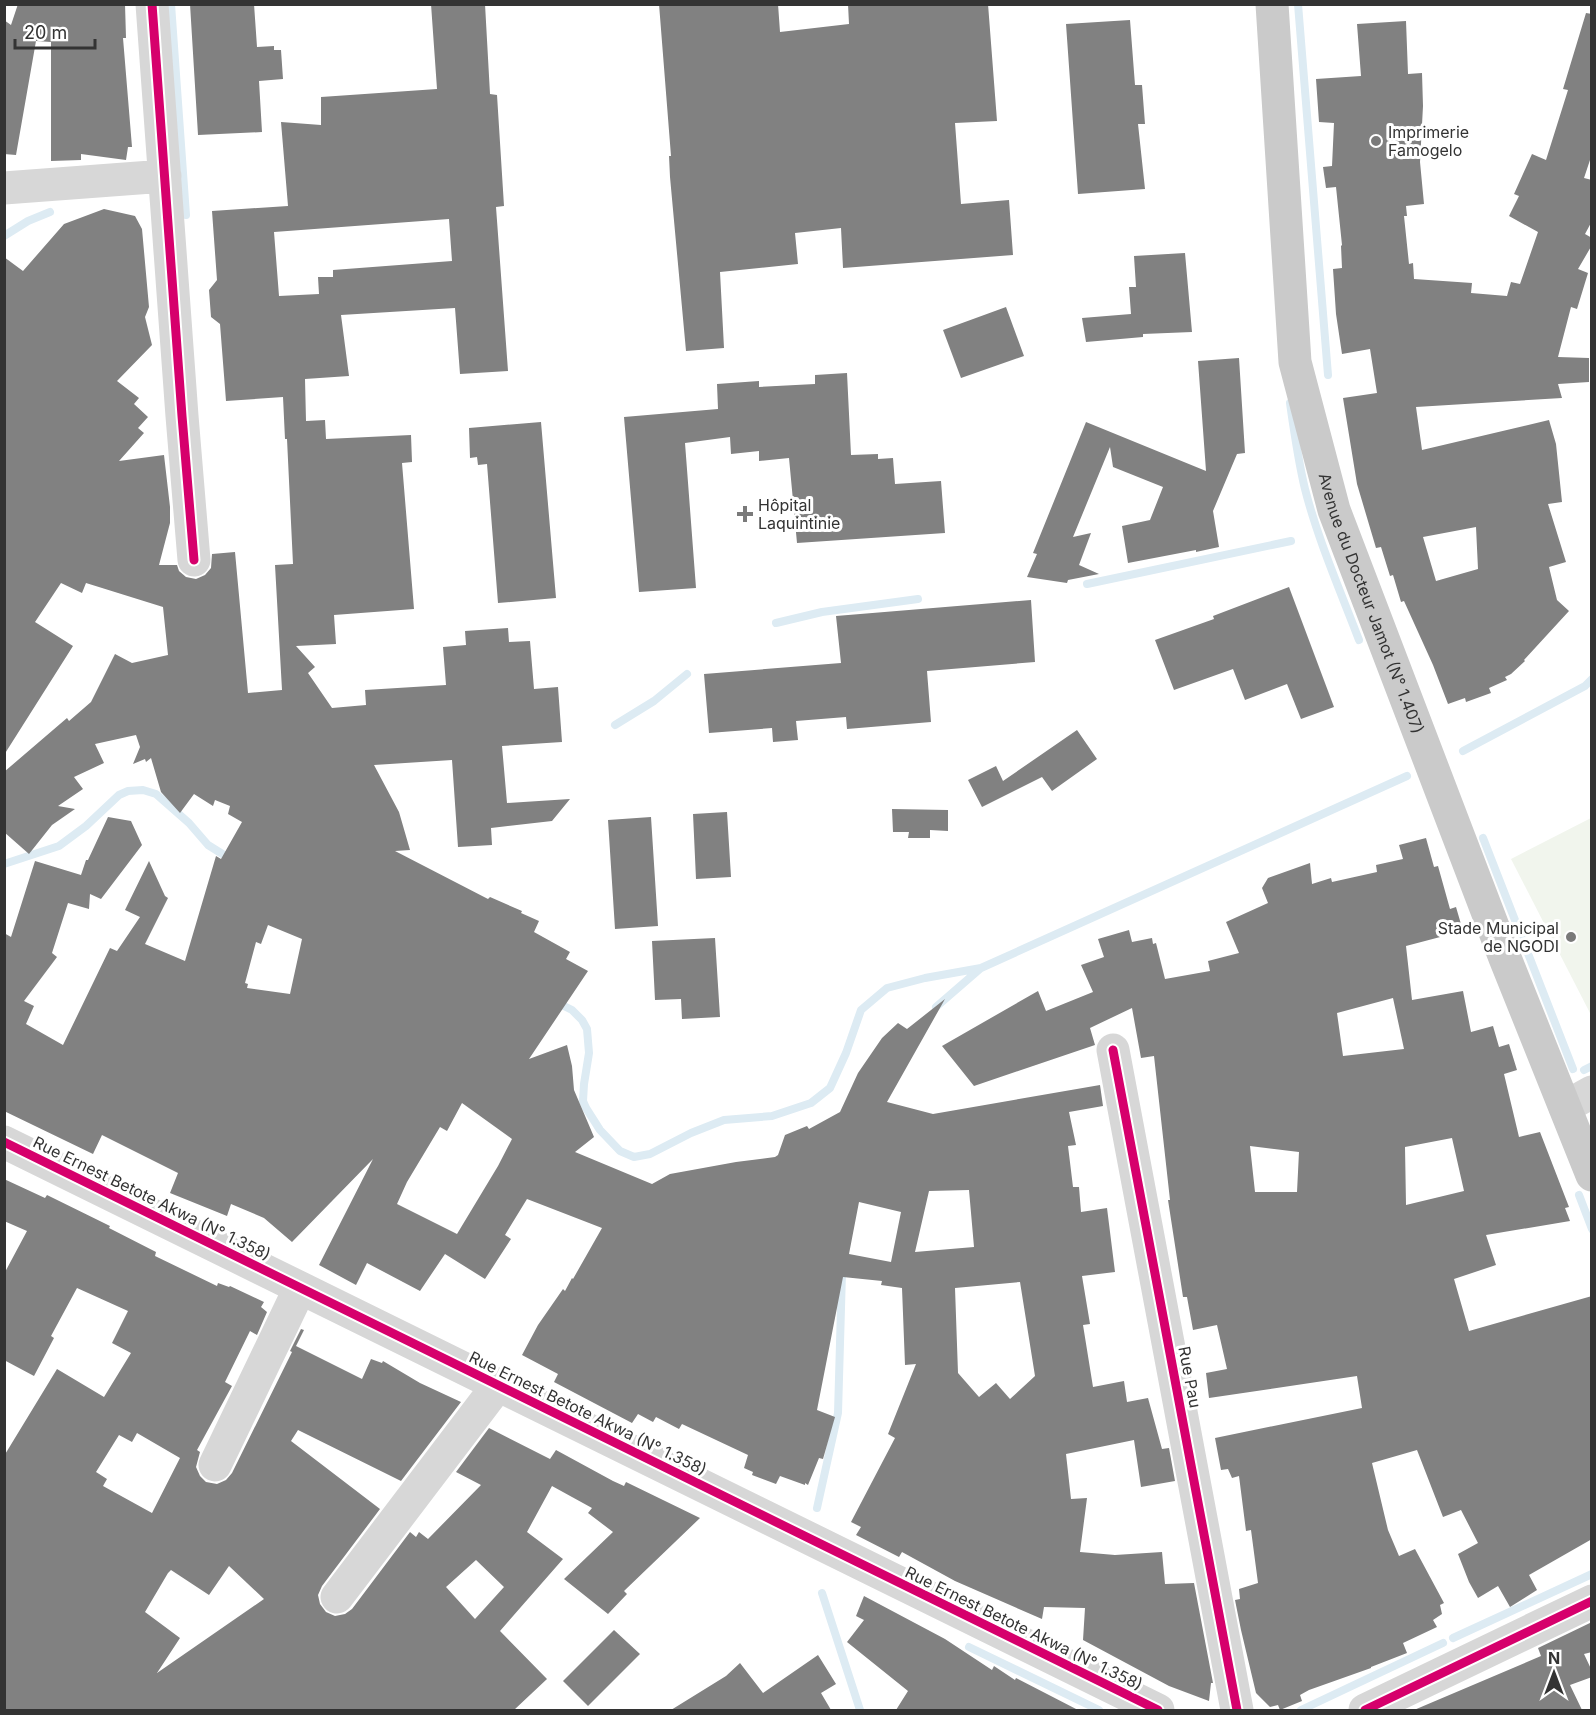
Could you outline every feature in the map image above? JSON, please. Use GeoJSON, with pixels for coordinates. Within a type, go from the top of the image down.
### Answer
{"type":"FeatureCollection","features":[{"type":"Feature","properties":{"kind":"main road","name":"Avenue du Docteur Jamot (N° 1.407)"},"geometry":{"type":"LineString","coordinates":[[1272,4],[1295,362],[1334,510],[1578,1100],[1592,1175]]}},
{"type":"Feature","properties":{"kind":"street"},"geometry":{"type":"LineString","coordinates":[[152,4],[182,416],[195,560]]}},
{"type":"Feature","properties":{"kind":"street"},"geometry":{"type":"LineString","coordinates":[[8,193],[165,176]]}},
{"type":"Feature","properties":{"kind":"street","name":"Rue Pau"},"geometry":{"type":"LineString","coordinates":[[1113,1050],[1237,1710]]}},
{"type":"Feature","properties":{"kind":"street","name":"Rue Ernest Betote Akwa (N° 1.358)"},"geometry":{"type":"LineString","coordinates":[[4,1142],[1158,1710]]}},
{"type":"Feature","properties":{"kind":"street"},"geometry":{"type":"LineString","coordinates":[[215,1465],[300,1288]]}},
{"type":"Feature","properties":{"kind":"street"},"geometry":{"type":"LineString","coordinates":[[338,1597],[498,1385]]}},
{"type":"Feature","properties":{"kind":"street"},"geometry":{"type":"LineString","coordinates":[[1365,1710],[1592,1601]]}},
{"type":"Feature","properties":{"kind":"shaded area","name":"Stade Municipal de NGODI"},"geometry":{"type":"Polygon","coordinates":[[[1591,818],[1591,1015],[1511,859],[1591,818]]]}},
{"type":"Feature","properties":{"kind":"building"},"geometry":{"type":"Polygon","coordinates":[[[18,4],[125,4],[126,38],[123,38],[132,147],[128,147],[126,160],[81,154],[81,160],[51,161],[51,42],[36,41],[16,155],[4,154],[4,20],[11,25],[18,4]]]}},
{"type":"Feature","properties":{"kind":"building"},"geometry":{"type":"Polygon","coordinates":[[[190,4],[254,4],[257,47],[274,46],[274,50],[281,50],[283,79],[259,81],[262,132],[198,135],[190,4]]]}},
{"type":"Feature","properties":{"kind":"building"},"geometry":{"type":"Polygon","coordinates":[[[431,4],[485,4],[490,94],[497,95],[504,206],[496,207],[508,371],[460,374],[455,308],[341,315],[349,376],[305,379],[306,421],[325,420],[326,439],[411,435],[412,462],[402,463],[414,609],[334,615],[336,644],[296,646],[315,667],[308,673],[332,708],[366,705],[365,690],[446,685],[443,647],[466,645],[465,631],[508,628],[509,642],[530,641],[534,689],[558,687],[562,742],[502,746],[507,803],[570,799],[552,821],[491,828],[492,845],[458,847],[452,760],[374,765],[399,812],[410,850],[395,851],[488,899],[490,897],[539,921],[534,932],[570,952],[566,959],[588,971],[529,1059],[567,1045],[574,1090],[594,1137],[575,1152],[652,1184],[670,1174],[775,1157],[778,1155],[785,1135],[807,1126],[809,1129],[840,1112],[858,1073],[882,1038],[898,1023],[907,1029],[945,999],[887,1102],[933,1114],[1100,1085],[1103,1106],[1069,1112],[1076,1145],[1068,1146],[1073,1187],[1079,1187],[1081,1212],[1107,1208],[1115,1272],[1082,1276],[1090,1324],[1083,1325],[1093,1387],[1124,1381],[1127,1402],[1148,1398],[1162,1449],[1169,1448],[1175,1481],[1141,1487],[1134,1440],[1066,1454],[1071,1499],[1087,1498],[1080,1552],[1115,1555],[1162,1552],[1165,1584],[1194,1583],[1213,1683],[1211,1683],[1209,1701],[1169,1686],[1083,1640],[1085,1608],[1044,1607],[1042,1619],[955,1581],[902,1552],[899,1557],[856,1535],[861,1527],[851,1522],[895,1438],[888,1434],[916,1364],[905,1365],[902,1288],[881,1285],[882,1281],[843,1277],[817,1410],[835,1417],[823,1459],[819,1458],[808,1485],[780,1476],[776,1484],[752,1475],[753,1472],[744,1468],[748,1455],[682,1424],[679,1429],[656,1417],[653,1422],[638,1414],[632,1423],[554,1382],[558,1374],[522,1355],[538,1325],[563,1289],[565,1291],[573,1279],[602,1228],[527,1199],[505,1235],[511,1239],[485,1279],[445,1254],[420,1291],[367,1263],[356,1285],[319,1265],[373,1159],[292,1242],[264,1218],[231,1204],[227,1216],[170,1193],[178,1173],[102,1135],[93,1154],[4,1111],[4,933],[11,937],[35,861],[81,875],[108,817],[131,821],[142,845],[101,899],[90,894],[89,909],[68,903],[52,953],[57,957],[24,1001],[34,1006],[26,1024],[63,1045],[110,948],[117,951],[140,917],[125,910],[149,861],[168,898],[145,944],[185,961],[216,856],[221,859],[242,822],[228,814],[230,806],[215,800],[213,806],[194,794],[180,813],[161,792],[151,758],[146,762],[145,759],[133,764],[140,747],[136,735],[95,744],[104,763],[74,777],[83,789],[58,806],[75,809],[52,825],[29,854],[4,832],[4,772],[67,718],[69,721],[91,702],[115,654],[132,663],[168,655],[163,607],[86,583],[82,593],[61,583],[35,622],[73,646],[4,755],[4,257],[23,271],[64,224],[104,209],[135,216],[142,229],[149,307],[145,317],[152,345],[117,381],[139,398],[134,404],[148,417],[138,428],[144,433],[119,461],[164,455],[170,523],[159,565],[177,565],[179,571],[186,577],[196,579],[205,575],[211,568],[212,554],[235,552],[248,693],[282,690],[275,565],[293,564],[283,397],[226,401],[220,324],[211,317],[209,290],[217,280],[212,211],[288,206],[281,122],[321,125],[321,97],[437,89],[431,4]],[[449,219],[274,232],[279,296],[319,294],[318,277],[333,277],[333,270],[452,261],[449,219]],[[268,925],[261,944],[256,942],[245,983],[248,984],[247,988],[290,994],[302,939],[268,925]],[[462,1103],[447,1131],[440,1127],[407,1182],[397,1204],[457,1234],[512,1139],[462,1103]],[[969,1190],[929,1191],[915,1252],[974,1247],[969,1190]],[[859,1202],[849,1254],[891,1262],[901,1212],[859,1202]],[[1020,1282],[955,1288],[958,1373],[979,1397],[996,1383],[1010,1399],[1035,1376],[1020,1282]]]}},
{"type":"Feature","properties":{"kind":"building"},"geometry":{"type":"Polygon","coordinates":[[[659,4],[778,4],[780,32],[849,24],[848,4],[988,4],[997,121],[955,123],[961,204],[1009,200],[1013,255],[843,268],[841,228],[795,233],[798,264],[720,272],[724,348],[686,351],[670,177],[669,156],[671,156],[659,4]]]}},
{"type":"Feature","properties":{"kind":"building"},"geometry":{"type":"Polygon","coordinates":[[[1586,13],[1592,14],[1592,154],[1584,178],[1592,180],[1592,221],[1585,234],[1592,238],[1592,245],[1578,269],[1588,273],[1577,309],[1571,307],[1558,357],[1589,358],[1589,382],[1558,384],[1562,398],[1416,407],[1422,450],[1549,420],[1556,444],[1562,502],[1548,504],[1566,562],[1549,567],[1557,600],[1569,611],[1525,661],[1505,677],[1507,680],[1489,688],[1491,693],[1466,702],[1465,698],[1448,704],[1404,601],[1401,602],[1381,547],[1376,548],[1357,484],[1343,398],[1377,393],[1370,349],[1342,354],[1333,269],[1342,268],[1342,245],[1336,187],[1326,188],[1323,167],[1332,166],[1334,123],[1319,122],[1316,79],[1361,76],[1357,24],[1406,21],[1408,74],[1422,73],[1420,162],[1424,204],[1406,206],[1407,216],[1404,216],[1409,264],[1413,263],[1414,279],[1472,283],[1471,293],[1507,296],[1511,282],[1520,284],[1538,232],[1509,216],[1519,196],[1514,194],[1532,154],[1546,160],[1568,90],[1563,89],[1586,13]],[[1476,527],[1423,537],[1436,581],[1478,569],[1476,527]]]}},
{"type":"Feature","properties":{"kind":"building"},"geometry":{"type":"Polygon","coordinates":[[[1130,20],[1135,85],[1142,85],[1145,124],[1138,124],[1145,189],[1078,194],[1066,24],[1130,20]]]}},
{"type":"Feature","properties":{"kind":"building"},"geometry":{"type":"Polygon","coordinates":[[[1185,253],[1192,332],[1143,334],[1143,337],[1086,342],[1082,318],[1131,314],[1129,287],[1136,287],[1134,256],[1185,253]]]}},
{"type":"Feature","properties":{"kind":"building"},"geometry":{"type":"Polygon","coordinates":[[[1006,307],[1024,356],[961,378],[943,330],[1006,307]]]}},
{"type":"Feature","properties":{"kind":"building"},"geometry":{"type":"Polygon","coordinates":[[[1239,358],[1245,453],[1237,454],[1213,511],[1219,547],[1128,563],[1122,526],[1150,520],[1163,487],[1113,467],[1110,447],[1073,537],[1091,533],[1079,565],[1099,574],[1068,580],[1067,583],[1027,577],[1037,554],[1033,553],[1086,422],[1206,471],[1198,361],[1239,358]]]}},
{"type":"Feature","properties":{"kind":"building"},"geometry":{"type":"Polygon","coordinates":[[[847,373],[851,455],[878,454],[878,459],[893,458],[895,484],[941,481],[945,533],[797,543],[789,458],[759,461],[759,451],[731,454],[730,437],[685,443],[696,588],[639,592],[624,417],[718,409],[717,384],[759,381],[759,387],[815,384],[815,375],[847,373]]]}},
{"type":"Feature","properties":{"kind":"building"},"geometry":{"type":"Polygon","coordinates":[[[541,422],[556,598],[498,603],[487,464],[478,465],[477,457],[470,458],[469,428],[541,422]]]}},
{"type":"Feature","properties":{"kind":"building"},"geometry":{"type":"Polygon","coordinates":[[[1289,587],[1334,707],[1301,719],[1287,684],[1245,700],[1233,669],[1174,690],[1155,640],[1214,619],[1213,616],[1289,587]]]}},
{"type":"Feature","properties":{"kind":"building"},"geometry":{"type":"Polygon","coordinates":[[[1031,600],[1035,662],[927,671],[931,722],[847,729],[846,717],[796,721],[798,740],[773,742],[772,728],[709,733],[704,674],[841,663],[836,616],[1031,600]]]}},
{"type":"Feature","properties":{"kind":"building"},"geometry":{"type":"Polygon","coordinates":[[[1077,730],[1097,759],[1052,791],[1042,777],[982,807],[968,780],[996,766],[1003,781],[1077,730]]]}},
{"type":"Feature","properties":{"kind":"building"},"geometry":{"type":"Polygon","coordinates":[[[892,809],[948,810],[948,831],[930,830],[930,838],[908,838],[909,832],[893,832],[892,809]]]}},
{"type":"Feature","properties":{"kind":"building"},"geometry":{"type":"Polygon","coordinates":[[[727,812],[731,877],[696,879],[693,814],[727,812]]]}},
{"type":"Feature","properties":{"kind":"building"},"geometry":{"type":"Polygon","coordinates":[[[651,817],[658,926],[615,929],[608,820],[651,817]]]}},
{"type":"Feature","properties":{"kind":"building"},"geometry":{"type":"Polygon","coordinates":[[[1426,838],[1434,867],[1438,866],[1450,909],[1456,907],[1463,931],[1406,946],[1412,1000],[1463,991],[1471,1032],[1493,1026],[1499,1047],[1509,1044],[1517,1070],[1504,1074],[1519,1137],[1540,1132],[1569,1207],[1565,1208],[1570,1221],[1486,1235],[1496,1265],[1454,1279],[1469,1331],[1592,1296],[1592,1539],[1529,1575],[1537,1590],[1510,1607],[1498,1586],[1478,1598],[1458,1554],[1478,1543],[1461,1510],[1443,1517],[1417,1450],[1372,1463],[1388,1530],[1399,1556],[1415,1549],[1444,1603],[1440,1605],[1442,1614],[1433,1620],[1437,1627],[1403,1643],[1407,1653],[1309,1690],[1300,1695],[1302,1701],[1280,1710],[1278,1705],[1270,1707],[1256,1693],[1235,1600],[1240,1599],[1239,1589],[1258,1583],[1251,1530],[1246,1531],[1239,1476],[1232,1478],[1228,1469],[1221,1470],[1215,1438],[1362,1408],[1357,1376],[1209,1398],[1206,1373],[1227,1369],[1217,1325],[1193,1330],[1187,1297],[1183,1297],[1168,1200],[1170,1200],[1154,1056],[1141,1058],[1132,1008],[1090,1028],[1095,1045],[974,1086],[942,1046],[1038,991],[1046,1011],[1093,992],[1081,965],[1104,957],[1098,939],[1129,930],[1132,942],[1152,938],[1153,944],[1156,943],[1165,979],[1210,971],[1208,961],[1239,953],[1226,922],[1268,903],[1262,888],[1268,878],[1310,863],[1312,884],[1331,878],[1332,882],[1377,872],[1376,865],[1403,859],[1399,845],[1426,838]],[[1393,998],[1337,1013],[1343,1056],[1404,1049],[1393,998]],[[1452,1138],[1405,1147],[1406,1205],[1464,1191],[1452,1138]],[[1250,1146],[1255,1192],[1297,1192],[1299,1152],[1250,1146]]]}},
{"type":"Feature","properties":{"kind":"building"},"geometry":{"type":"Polygon","coordinates":[[[715,938],[720,1017],[682,1019],[681,999],[655,1000],[652,941],[715,938]]]}},
{"type":"Feature","properties":{"kind":"building"},"geometry":{"type":"Polygon","coordinates":[[[4,1179],[45,1198],[47,1195],[110,1226],[109,1228],[156,1252],[155,1256],[217,1286],[218,1283],[230,1286],[264,1302],[261,1307],[267,1312],[257,1335],[250,1331],[225,1382],[232,1386],[197,1450],[200,1452],[196,1467],[206,1482],[217,1484],[226,1480],[232,1473],[292,1352],[290,1351],[301,1329],[304,1330],[296,1346],[362,1379],[371,1359],[382,1363],[383,1361],[420,1383],[461,1402],[401,1481],[298,1430],[291,1441],[380,1509],[322,1586],[318,1595],[320,1604],[326,1612],[335,1616],[345,1614],[352,1609],[410,1532],[416,1537],[419,1532],[428,1539],[481,1485],[456,1472],[489,1428],[550,1459],[556,1450],[613,1481],[624,1486],[626,1482],[700,1518],[624,1591],[627,1594],[608,1614],[564,1579],[613,1532],[588,1513],[592,1508],[552,1486],[527,1532],[563,1559],[500,1631],[547,1679],[514,1710],[4,1710],[4,1456],[57,1369],[104,1397],[131,1353],[112,1343],[128,1311],[77,1288],[51,1336],[54,1338],[34,1376],[4,1360],[4,1274],[27,1231],[4,1221],[4,1179]],[[137,1433],[132,1442],[119,1435],[96,1472],[107,1479],[103,1486],[152,1513],[180,1458],[137,1433]],[[476,1560],[446,1587],[475,1619],[504,1587],[476,1560]],[[229,1566],[209,1595],[171,1570],[168,1573],[145,1612],[180,1638],[157,1673],[264,1599],[229,1566]]]}},
{"type":"Feature","properties":{"kind":"building"},"geometry":{"type":"Polygon","coordinates":[[[864,1596],[945,1639],[992,1670],[994,1666],[1015,1680],[1016,1678],[1078,1710],[896,1710],[908,1691],[847,1642],[864,1620],[856,1616],[864,1596]]]}},
{"type":"Feature","properties":{"kind":"building"},"geometry":{"type":"Polygon","coordinates":[[[1592,1622],[1592,1652],[1584,1654],[1592,1671],[1592,1677],[1570,1685],[1582,1710],[1414,1710],[1541,1656],[1538,1648],[1592,1622]]]}},
{"type":"Feature","properties":{"kind":"building"},"geometry":{"type":"Polygon","coordinates":[[[614,1630],[640,1654],[588,1706],[563,1681],[614,1630]]]}},
{"type":"Feature","properties":{"kind":"building"},"geometry":{"type":"Polygon","coordinates":[[[818,1655],[836,1684],[821,1693],[831,1710],[671,1710],[726,1676],[740,1663],[763,1693],[818,1655]]]}},
{"type":"Feature","properties":{"kind":"waterway"},"geometry":{"type":"LineString","coordinates":[[171,4],[186,215]]}},
{"type":"Feature","properties":{"kind":"waterway"},"geometry":{"type":"LineString","coordinates":[[1298,4],[1328,375]]}},
{"type":"Feature","properties":{"kind":"waterway"},"geometry":{"type":"LineString","coordinates":[[4,236],[28,221],[50,212]]}},
{"type":"Feature","properties":{"kind":"waterway"},"geometry":{"type":"LineString","coordinates":[[1290,403],[1300,467],[1310,508],[1359,640]]}},
{"type":"Feature","properties":{"kind":"waterway"},"geometry":{"type":"LineString","coordinates":[[1087,584],[1291,541]]}},
{"type":"Feature","properties":{"kind":"waterway"},"geometry":{"type":"LineString","coordinates":[[776,623],[822,612],[918,599]]}},
{"type":"Feature","properties":{"kind":"waterway"},"geometry":{"type":"LineString","coordinates":[[615,725],[654,701],[687,674]]}},
{"type":"Feature","properties":{"kind":"waterway"},"geometry":{"type":"LineString","coordinates":[[1463,751],[1585,686],[1592,679]]}},
{"type":"Feature","properties":{"kind":"waterway"},"geometry":{"type":"LineString","coordinates":[[553,1004],[572,1010],[587,1029],[589,1053],[583,1101],[600,1130],[620,1151],[634,1157],[650,1154],[691,1133],[724,1120],[772,1116],[811,1103],[830,1088],[846,1053],[861,1010],[887,988],[925,978],[981,968],[1407,776]]}},
{"type":"Feature","properties":{"kind":"waterway"},"geometry":{"type":"LineString","coordinates":[[4,864],[59,846],[86,826],[119,795],[128,791],[143,790],[156,794],[189,823],[208,845],[232,860]]}},
{"type":"Feature","properties":{"kind":"waterway"},"geometry":{"type":"LineString","coordinates":[[1483,838],[1573,1069]]}},
{"type":"Feature","properties":{"kind":"waterway"},"geometry":{"type":"LineString","coordinates":[[936,1007],[981,968]]}},
{"type":"Feature","properties":{"kind":"waterway"},"geometry":{"type":"LineString","coordinates":[[1584,1070],[1592,1066]]}},
{"type":"Feature","properties":{"kind":"waterway"},"geometry":{"type":"LineString","coordinates":[[1579,1195],[1592,1229]]}},
{"type":"Feature","properties":{"kind":"waterway"},"geometry":{"type":"LineString","coordinates":[[817,1508],[838,1413],[842,1273]]}},
{"type":"Feature","properties":{"kind":"waterway"},"geometry":{"type":"LineString","coordinates":[[1453,1638],[1592,1574]]}},
{"type":"Feature","properties":{"kind":"waterway"},"geometry":{"type":"LineString","coordinates":[[822,1593],[860,1710]]}},
{"type":"Feature","properties":{"kind":"waterway"},"geometry":{"type":"LineString","coordinates":[[1301,1710],[1443,1643]]}},
{"type":"Feature","properties":{"kind":"waterway"},"geometry":{"type":"LineString","coordinates":[[969,1647],[1099,1710]]}},
{"type":"Feature","properties":{"kind":"cycle path"},"geometry":{"type":"LineString","coordinates":[[152,4],[194,560]]}},
{"type":"Feature","properties":{"kind":"cycle path"},"geometry":{"type":"LineString","coordinates":[[1113,1050],[1237,1710]]}},
{"type":"Feature","properties":{"kind":"cycle path"},"geometry":{"type":"LineString","coordinates":[[4,1142],[1158,1710]]}},
{"type":"Feature","properties":{"kind":"cycle path"},"geometry":{"type":"LineString","coordinates":[[1365,1710],[1592,1601]]}},
{"type":"Feature","properties":{"kind":"place","name":"Imprimerie Famogelo"},"geometry":{"type":"Point","coordinates":[1376,141]}},
{"type":"Feature","properties":{"kind":"place","name":"Hôpital Laquintinie"},"geometry":{"type":"Point","coordinates":[745,514]}},
{"type":"Feature","properties":{"kind":"place","name":"Stade Municipal de NGODI"},"geometry":{"type":"Point","coordinates":[1571,937]}}]}
